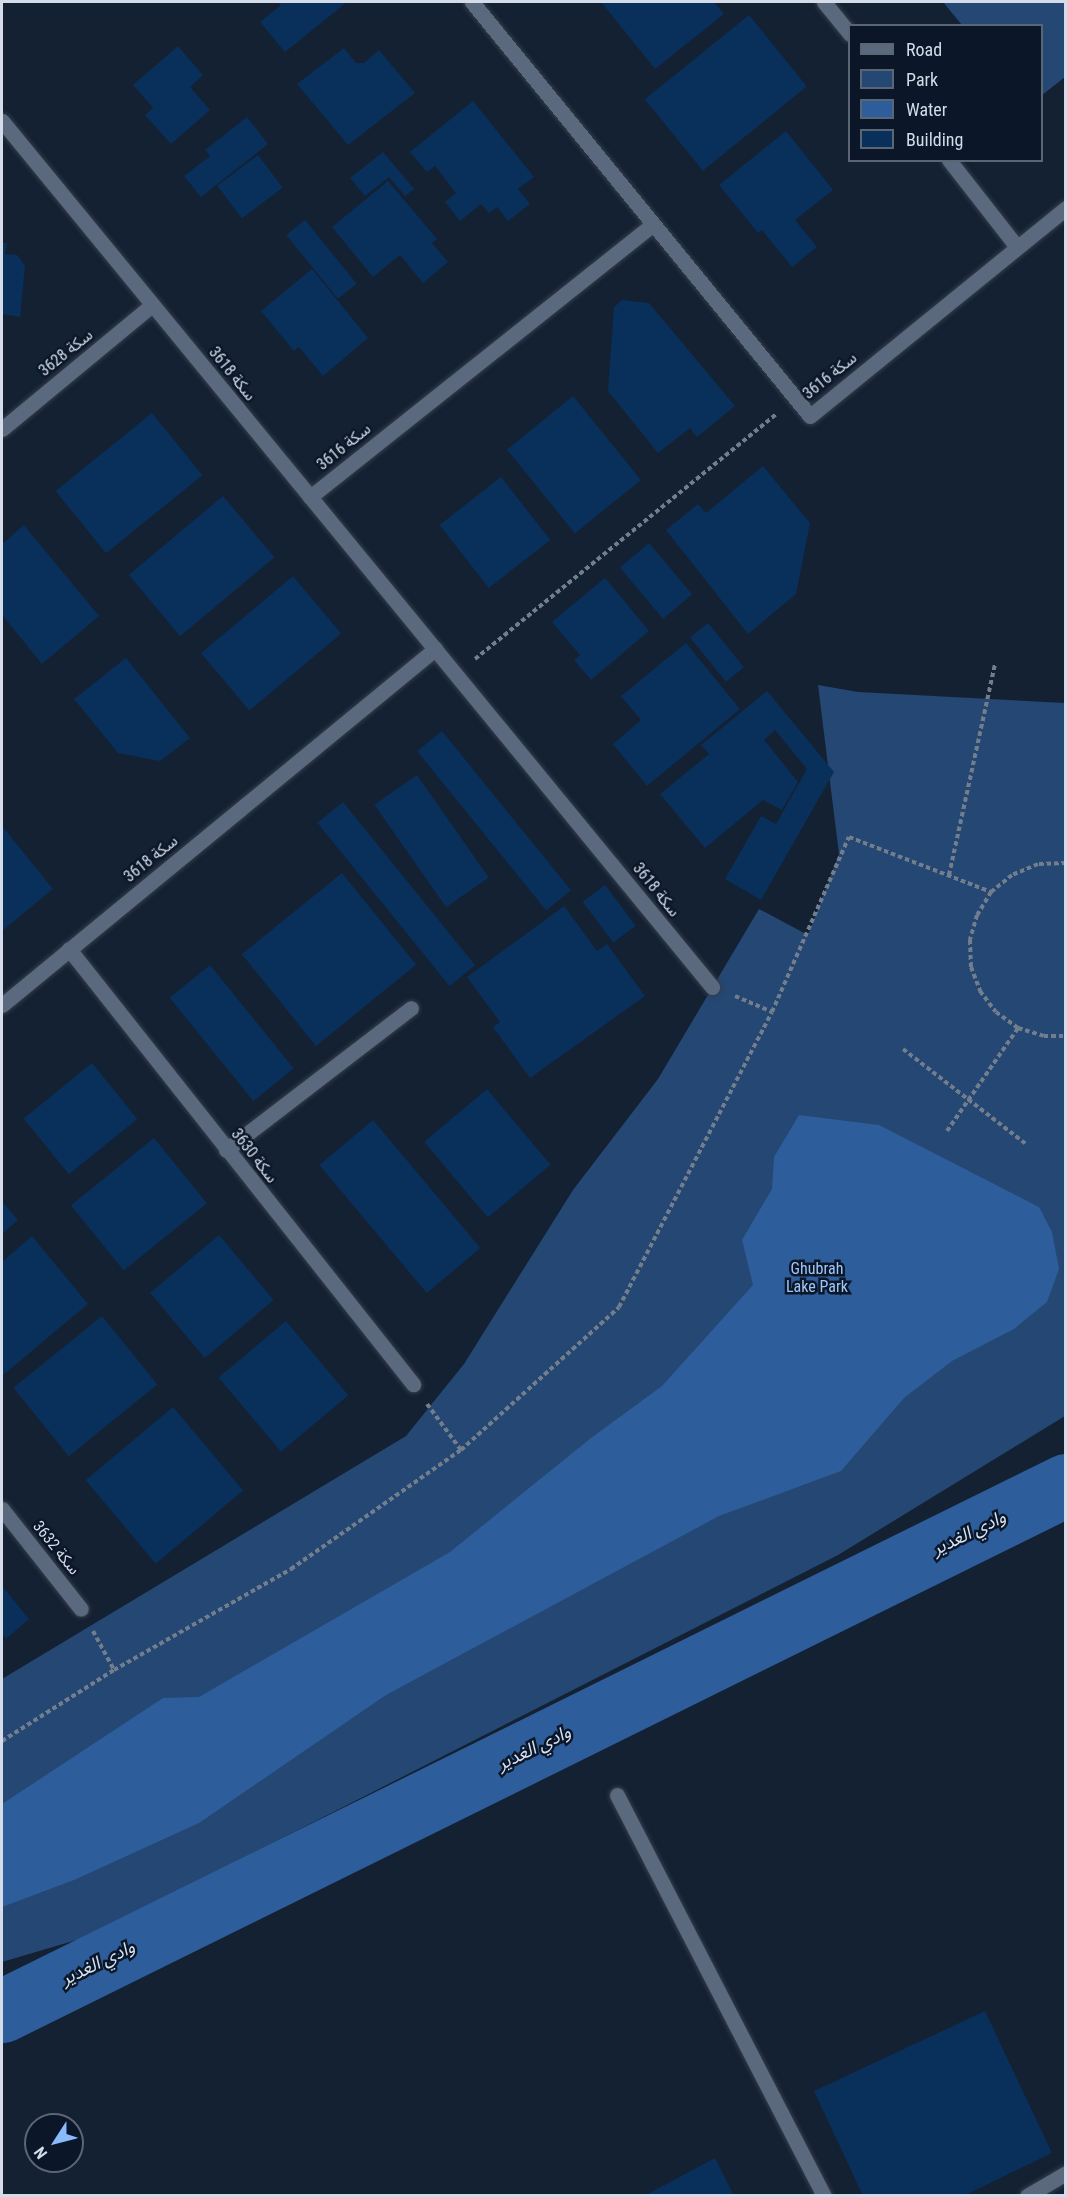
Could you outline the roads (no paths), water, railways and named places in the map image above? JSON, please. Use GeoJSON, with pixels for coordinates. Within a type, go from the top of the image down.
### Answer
{"type":"FeatureCollection","features":[{"type":"Feature","properties":{"kind":"street","name":"سكة 3616"},"geometry":{"type":"LineString","coordinates":[[472,2],[810,416],[1065,208]]}},
{"type":"Feature","properties":{"kind":"street"},"geometry":{"type":"LineString","coordinates":[[824,2],[848,33]]}},
{"type":"Feature","properties":{"kind":"street","name":"سكة 3618"},"geometry":{"type":"LineString","coordinates":[[2,121],[712,987]]}},
{"type":"Feature","properties":{"kind":"street"},"geometry":{"type":"LineString","coordinates":[[951,162],[1017,247]]}},
{"type":"Feature","properties":{"kind":"street","name":"سكة 3616"},"geometry":{"type":"LineString","coordinates":[[310,497],[653,224]]}},
{"type":"Feature","properties":{"kind":"street","name":"سكة 3628"},"geometry":{"type":"LineString","coordinates":[[2,429],[152,305]]}},
{"type":"Feature","properties":{"kind":"street","name":"سكة 3618"},"geometry":{"type":"LineString","coordinates":[[2,1005],[435,649]]}},
{"type":"Feature","properties":{"kind":"street","name":"سكة 3630"},"geometry":{"type":"LineString","coordinates":[[69,949],[413,1384]]}},
{"type":"Feature","properties":{"kind":"street"},"geometry":{"type":"LineString","coordinates":[[226,1150],[411,1008]]}},
{"type":"Feature","properties":{"kind":"street","name":"سكة 3632"},"geometry":{"type":"LineString","coordinates":[[2,1509],[81,1610]]}},
{"type":"Feature","properties":{"kind":"street"},"geometry":{"type":"LineString","coordinates":[[616,1796],[824,2196]]}},
{"type":"Feature","properties":{"kind":"street"},"geometry":{"type":"LineString","coordinates":[[1027,2196],[1065,2173]]}},
{"type":"Feature","properties":{"kind":"water"},"geometry":{"type":"Polygon","coordinates":[[[799,1115],[879,1125],[1039,1207],[1052,1232],[1059,1269],[1047,1302],[1014,1329],[952,1361],[904,1398],[841,1471],[719,1516],[386,1695],[199,1823],[74,1880],[2,1907],[2,1804],[163,1698],[199,1697],[450,1552],[591,1438],[662,1386],[753,1285],[742,1240],[772,1189],[774,1157],[799,1115]]]}},
{"type":"Feature","properties":{"kind":"waterway","name":"وادي الغدير"},"geometry":{"type":"LineString","coordinates":[[2,2011],[1066,1485]]}},
{"type":"Feature","properties":{"kind":"park label","name":"Ghubrah Lake Park"},"geometry":{"type":"Point","coordinates":[817,1278]}}]}
